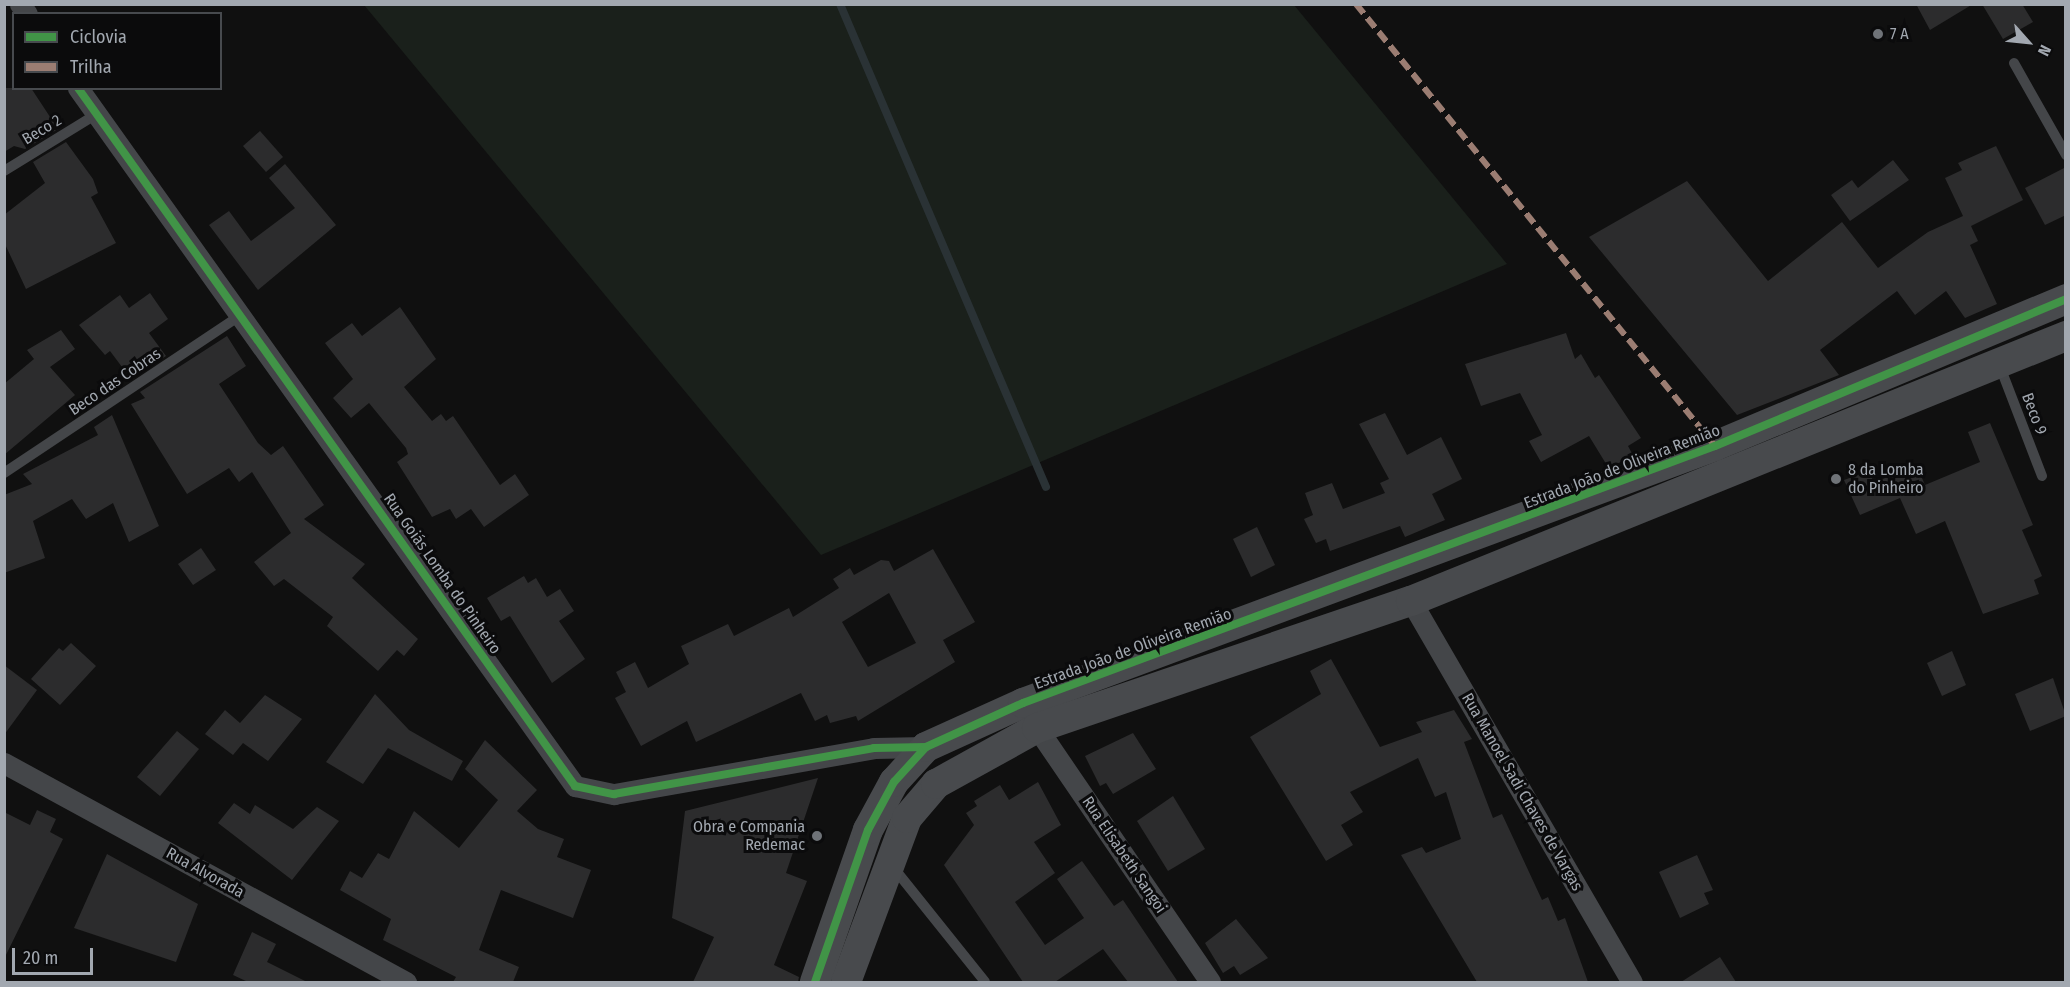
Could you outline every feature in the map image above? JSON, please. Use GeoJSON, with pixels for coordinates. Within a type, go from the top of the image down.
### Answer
{"type":"FeatureCollection","features":[{"type":"Feature","properties":{"kind":"main road","name":"Estrada João de Oliveira Remião"},"geometry":{"type":"LineString","coordinates":[[815,982],[868,830],[894,782],[926,747],[1023,703],[1715,446],[2066,299]]}},
{"type":"Feature","properties":{"kind":"main road"},"geometry":{"type":"LineString","coordinates":[[846,982],[907,819],[936,784],[1038,728],[1411,601],[2066,336]]}},
{"type":"Feature","properties":{"kind":"street","name":"Rua Goiás Lomba do Pinheiro"},"geometry":{"type":"LineString","coordinates":[[79,90],[95,115],[242,315],[575,786],[614,794],[874,748],[926,747]]}},
{"type":"Feature","properties":{"kind":"street","name":"Rua Manoel Sadi Chaves de Vargas"},"geometry":{"type":"LineString","coordinates":[[1411,601],[1632,982]]}},
{"type":"Feature","properties":{"kind":"street","name":"Rua Elisabeth Sangoi"},"geometry":{"type":"LineString","coordinates":[[1038,728],[1210,982]]}},
{"type":"Feature","properties":{"kind":"street","name":"Rua Alvorada"},"geometry":{"type":"LineString","coordinates":[[4,763],[406,982]]}},
{"type":"Feature","properties":{"kind":"lane"},"geometry":{"type":"LineString","coordinates":[[2014,63],[2066,155]]}},
{"type":"Feature","properties":{"kind":"lane","name":"Beco 2"},"geometry":{"type":"LineString","coordinates":[[4,171],[95,115]]}},
{"type":"Feature","properties":{"kind":"lane","name":"Beco das Cobras"},"geometry":{"type":"LineString","coordinates":[[4,473],[242,315]]}},
{"type":"Feature","properties":{"kind":"lane","name":"Beco 9"},"geometry":{"type":"LineString","coordinates":[[1999,363],[2042,476]]}},
{"type":"Feature","properties":{"kind":"lane"},"geometry":{"type":"LineString","coordinates":[[889,862],[985,982]]}},
{"type":"Feature","properties":{"kind":"shaded area"},"geometry":{"type":"Polygon","coordinates":[[[364,5],[1294,5],[1507,264],[821,555],[364,5]]]}},
{"type":"Feature","properties":{"kind":"building"},"geometry":{"type":"Polygon","coordinates":[[[1916,4],[1973,4],[1930,30],[1916,4]]]}},
{"type":"Feature","properties":{"kind":"building"},"geometry":{"type":"Polygon","coordinates":[[[1982,4],[2022,4],[2033,22],[2003,39],[1982,4]]]}},
{"type":"Feature","properties":{"kind":"building"},"geometry":{"type":"Polygon","coordinates":[[[4,88],[32,90],[58,129],[25,149],[14,146],[4,152],[4,88]]]}},
{"type":"Feature","properties":{"kind":"building"},"geometry":{"type":"Polygon","coordinates":[[[260,131],[283,157],[266,172],[243,146],[260,131]]]}},
{"type":"Feature","properties":{"kind":"building"},"geometry":{"type":"Polygon","coordinates":[[[66,142],[93,179],[98,193],[91,197],[116,243],[26,289],[4,242],[4,215],[45,183],[33,162],[66,142]]]}},
{"type":"Feature","properties":{"kind":"building"},"geometry":{"type":"Polygon","coordinates":[[[1996,146],[2023,200],[1971,226],[1978,241],[1970,245],[1997,304],[1965,318],[1946,291],[1915,315],[1897,291],[1820,350],[1839,375],[1737,415],[1589,237],[1687,181],[1768,281],[1842,222],[1878,268],[1928,232],[1963,216],[1945,178],[1962,170],[1958,163],[1996,146]]]}},
{"type":"Feature","properties":{"kind":"building"},"geometry":{"type":"Polygon","coordinates":[[[1893,160],[1909,180],[1850,221],[1831,195],[1852,180],[1858,188],[1893,160]]]}},
{"type":"Feature","properties":{"kind":"building"},"geometry":{"type":"Polygon","coordinates":[[[285,164],[336,225],[258,290],[209,225],[229,211],[251,241],[295,208],[269,178],[285,164]]]}},
{"type":"Feature","properties":{"kind":"building"},"geometry":{"type":"Polygon","coordinates":[[[2066,167],[2066,215],[2045,225],[2025,188],[2066,167]]]}},
{"type":"Feature","properties":{"kind":"building"},"geometry":{"type":"Polygon","coordinates":[[[150,293],[168,319],[149,333],[166,356],[131,379],[110,351],[105,355],[79,325],[120,295],[129,308],[150,293]]]}},
{"type":"Feature","properties":{"kind":"building"},"geometry":{"type":"Polygon","coordinates":[[[400,307],[436,359],[404,387],[432,421],[441,414],[446,421],[453,416],[500,485],[515,474],[529,495],[484,527],[471,509],[456,519],[450,509],[432,517],[397,462],[408,454],[406,448],[369,403],[351,418],[333,398],[353,379],[325,343],[352,323],[362,336],[400,307]]]}},
{"type":"Feature","properties":{"kind":"building"},"geometry":{"type":"Polygon","coordinates":[[[61,330],[75,349],[50,367],[75,395],[4,455],[4,384],[34,359],[27,350],[61,330]]]}},
{"type":"Feature","properties":{"kind":"building"},"geometry":{"type":"Polygon","coordinates":[[[1566,333],[1575,359],[1581,354],[1595,378],[1599,375],[1641,438],[1628,446],[1634,457],[1608,467],[1589,436],[1541,462],[1529,441],[1542,435],[1520,393],[1481,406],[1465,364],[1566,333]]]}},
{"type":"Feature","properties":{"kind":"building"},"geometry":{"type":"Polygon","coordinates":[[[227,336],[246,366],[219,384],[258,443],[271,455],[283,446],[324,505],[304,519],[365,564],[352,578],[418,639],[404,656],[397,650],[378,671],[327,626],[333,617],[284,579],[274,586],[254,562],[291,533],[252,472],[239,482],[229,468],[187,494],[131,404],[145,398],[140,392],[227,336]]]}},
{"type":"Feature","properties":{"kind":"building"},"geometry":{"type":"Polygon","coordinates":[[[1385,413],[1407,455],[1441,437],[1462,479],[1432,494],[1445,520],[1405,537],[1400,526],[1330,551],[1326,539],[1316,543],[1304,519],[1313,515],[1305,493],[1332,483],[1343,509],[1385,493],[1380,483],[1389,479],[1359,424],[1385,413]]]}},
{"type":"Feature","properties":{"kind":"building"},"geometry":{"type":"Polygon","coordinates":[[[112,415],[159,526],[129,542],[113,503],[86,519],[72,499],[33,521],[45,558],[4,573],[4,495],[32,484],[23,474],[98,435],[94,427],[112,415]]]}},
{"type":"Feature","properties":{"kind":"building"},"geometry":{"type":"Polygon","coordinates":[[[1990,423],[2033,525],[2022,530],[2042,576],[2034,580],[2039,594],[1983,614],[1945,521],[1916,534],[1900,498],[1860,515],[1844,480],[1869,471],[1874,483],[1916,464],[1925,485],[1980,462],[1968,432],[1990,423]]]}},
{"type":"Feature","properties":{"kind":"building"},"geometry":{"type":"Polygon","coordinates":[[[1257,527],[1275,565],[1251,577],[1233,539],[1257,527]]]}},
{"type":"Feature","properties":{"kind":"building"},"geometry":{"type":"Polygon","coordinates":[[[201,548],[216,570],[193,585],[178,564],[201,548]]]}},
{"type":"Feature","properties":{"kind":"building"},"geometry":{"type":"Polygon","coordinates":[[[933,549],[975,622],[943,640],[955,662],[858,721],[856,716],[830,723],[827,715],[815,721],[801,693],[696,742],[687,721],[641,746],[615,698],[626,692],[616,672],[635,662],[648,688],[689,664],[681,646],[728,624],[734,636],[789,608],[793,617],[839,588],[833,579],[850,568],[854,575],[881,560],[889,561],[894,571],[933,549]],[[889,593],[842,622],[868,667],[916,643],[889,593]]]}},
{"type":"Feature","properties":{"kind":"building"},"geometry":{"type":"Polygon","coordinates":[[[524,576],[528,583],[536,578],[547,597],[560,589],[574,611],[559,621],[585,659],[552,683],[510,616],[501,621],[487,598],[524,576]]]}},
{"type":"Feature","properties":{"kind":"building"},"geometry":{"type":"Polygon","coordinates":[[[71,643],[96,666],[60,705],[31,679],[59,648],[63,651],[71,643]]]}},
{"type":"Feature","properties":{"kind":"building"},"geometry":{"type":"Polygon","coordinates":[[[1952,651],[1966,685],[1942,696],[1927,663],[1952,651]]]}},
{"type":"Feature","properties":{"kind":"building"},"geometry":{"type":"Polygon","coordinates":[[[1331,659],[1380,747],[1422,732],[1416,722],[1454,710],[1472,739],[1464,742],[1493,818],[1502,814],[1542,900],[1548,897],[1558,921],[1565,918],[1588,982],[1477,982],[1401,855],[1422,847],[1426,853],[1461,839],[1446,792],[1435,797],[1418,758],[1350,792],[1363,812],[1341,825],[1353,845],[1326,861],[1250,737],[1321,694],[1310,671],[1331,659]]]}},
{"type":"Feature","properties":{"kind":"building"},"geometry":{"type":"Polygon","coordinates":[[[4,665],[37,690],[4,735],[4,665]]]}},
{"type":"Feature","properties":{"kind":"building"},"geometry":{"type":"Polygon","coordinates":[[[2053,678],[2066,716],[2030,731],[2015,694],[2053,678]]]}},
{"type":"Feature","properties":{"kind":"building"},"geometry":{"type":"Polygon","coordinates":[[[375,694],[409,730],[463,761],[452,781],[388,748],[363,784],[326,762],[375,694]]]}},
{"type":"Feature","properties":{"kind":"building"},"geometry":{"type":"Polygon","coordinates":[[[265,695],[302,719],[268,761],[243,743],[233,755],[205,734],[225,710],[240,723],[265,695]]]}},
{"type":"Feature","properties":{"kind":"building"},"geometry":{"type":"Polygon","coordinates":[[[177,731],[199,749],[160,796],[137,777],[177,731]]]}},
{"type":"Feature","properties":{"kind":"building"},"geometry":{"type":"Polygon","coordinates":[[[1133,733],[1156,769],[1113,794],[1106,783],[1100,786],[1085,756],[1133,733]]]}},
{"type":"Feature","properties":{"kind":"building"},"geometry":{"type":"Polygon","coordinates":[[[485,740],[537,790],[517,811],[538,829],[564,839],[557,857],[591,870],[573,918],[501,890],[479,950],[519,967],[513,982],[453,982],[456,977],[383,940],[391,919],[340,890],[350,871],[362,878],[378,853],[389,859],[414,811],[459,848],[498,800],[465,769],[485,740]]]}},
{"type":"Feature","properties":{"kind":"building"},"geometry":{"type":"Polygon","coordinates":[[[818,778],[786,873],[807,881],[774,965],[799,977],[798,982],[693,982],[714,937],[672,918],[685,811],[818,778]]]}},
{"type":"Feature","properties":{"kind":"building"},"geometry":{"type":"Polygon","coordinates":[[[1038,782],[1061,825],[1034,842],[1055,873],[1015,902],[1045,945],[1084,918],[1057,879],[1082,861],[1114,906],[1123,900],[1178,982],[1128,982],[1103,949],[1055,982],[1023,982],[944,865],[974,825],[966,813],[977,806],[974,801],[1000,785],[1009,800],[1038,782]]]}},
{"type":"Feature","properties":{"kind":"building"},"geometry":{"type":"Polygon","coordinates":[[[1173,796],[1205,849],[1168,871],[1137,821],[1173,796]]]}},
{"type":"Feature","properties":{"kind":"building"},"geometry":{"type":"Polygon","coordinates":[[[234,803],[250,814],[255,805],[293,829],[317,807],[339,821],[292,880],[218,823],[234,803]]]}},
{"type":"Feature","properties":{"kind":"building"},"geometry":{"type":"Polygon","coordinates":[[[37,810],[56,819],[50,832],[63,839],[4,959],[4,812],[30,825],[37,810]]]}},
{"type":"Feature","properties":{"kind":"building"},"geometry":{"type":"Polygon","coordinates":[[[107,854],[198,904],[176,962],[74,928],[107,854]]]}},
{"type":"Feature","properties":{"kind":"building"},"geometry":{"type":"Polygon","coordinates":[[[1697,855],[1713,890],[1704,893],[1709,904],[1680,918],[1659,872],[1697,855]]]}},
{"type":"Feature","properties":{"kind":"building"},"geometry":{"type":"Polygon","coordinates":[[[1236,919],[1268,958],[1240,975],[1234,966],[1223,973],[1205,943],[1236,919]]]}},
{"type":"Feature","properties":{"kind":"building"},"geometry":{"type":"Polygon","coordinates":[[[252,932],[276,944],[267,962],[307,982],[248,982],[233,975],[252,932]]]}},
{"type":"Feature","properties":{"kind":"building"},"geometry":{"type":"Polygon","coordinates":[[[1720,957],[1736,982],[1681,982],[1720,957]]]}},
{"type":"Feature","properties":{"kind":"waterway"},"geometry":{"type":"LineString","coordinates":[[840,4],[1046,487]]}},
{"type":"Feature","properties":{"kind":"marked path"},"geometry":{"type":"LineString","coordinates":[[1356,4],[1715,446]]}},
{"type":"Feature","properties":{"kind":"cycle path"},"geometry":{"type":"LineString","coordinates":[[79,90],[575,786],[614,794],[874,748],[926,747]]}},
{"type":"Feature","properties":{"kind":"cycle path"},"geometry":{"type":"LineString","coordinates":[[815,982],[868,830],[894,782],[926,747],[1023,703],[1715,446],[2066,299]]}},
{"type":"Feature","properties":{"kind":"place","name":"7 A"},"geometry":{"type":"Point","coordinates":[1878,34]}},
{"type":"Feature","properties":{"kind":"place","name":"8 da Lomba do Pinheiro"},"geometry":{"type":"Point","coordinates":[1836,479]}},
{"type":"Feature","properties":{"kind":"place","name":"Obra e Compania Redemac"},"geometry":{"type":"Point","coordinates":[817,836]}}]}
